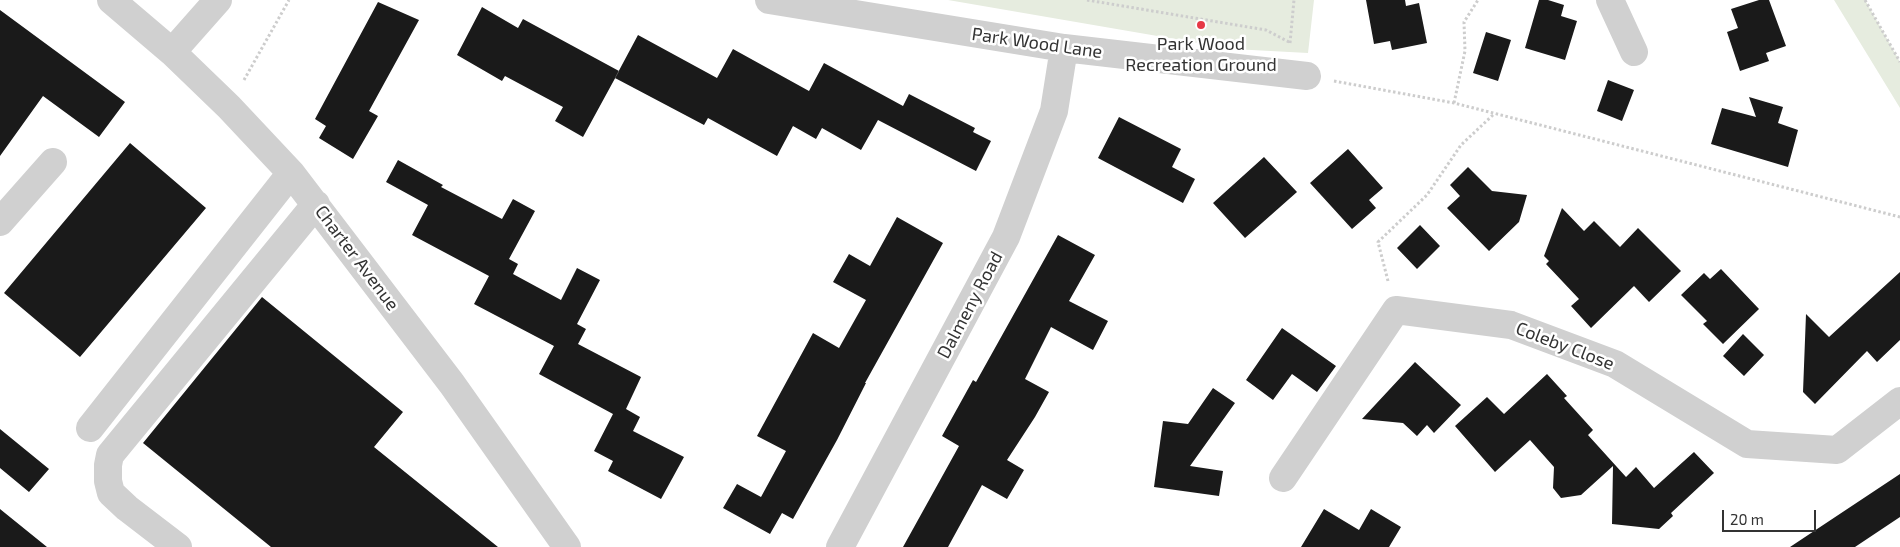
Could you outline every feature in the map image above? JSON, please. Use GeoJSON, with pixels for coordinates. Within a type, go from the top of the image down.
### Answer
{"type":"FeatureCollection","features":[{"type":"Feature","properties":{"kind":"street","name":"Charter Avenue"},"geometry":{"type":"LineString","coordinates":[[111,0],[172,52],[229,106],[291,174],[316,204],[452,384],[567,547]]}},
{"type":"Feature","properties":{"kind":"street"},"geometry":{"type":"LineString","coordinates":[[172,52],[218,0]]}},
{"type":"Feature","properties":{"kind":"street","name":"Park Wood Lane"},"geometry":{"type":"LineString","coordinates":[[769,0],[1064,48],[1298,75]]}},
{"type":"Feature","properties":{"kind":"street"},"geometry":{"type":"LineString","coordinates":[[1610,0],[1634,52]]}},
{"type":"Feature","properties":{"kind":"street","name":"Dalmeny Road"},"geometry":{"type":"LineString","coordinates":[[840,547],[1006,237],[1054,111],[1064,48]]}},
{"type":"Feature","properties":{"kind":"street"},"geometry":{"type":"LineString","coordinates":[[0,222],[53,162]]}},
{"type":"Feature","properties":{"kind":"street"},"geometry":{"type":"LineString","coordinates":[[90,428],[291,174]]}},
{"type":"Feature","properties":{"kind":"street"},"geometry":{"type":"LineString","coordinates":[[178,547],[127,508],[111,493],[108,481],[110,455],[316,204]]}},
{"type":"Feature","properties":{"kind":"street"},"geometry":{"type":"LineString","coordinates":[[1283,478],[1396,310]]}},
{"type":"Feature","properties":{"kind":"street","name":"Coleby Close"},"geometry":{"type":"LineString","coordinates":[[1396,310],[1511,324],[1616,364],[1747,444],[1837,450],[1900,401]]}},
{"type":"Feature","properties":{"kind":"path"},"geometry":{"type":"LineString","coordinates":[[229,106],[289,0]]}},
{"type":"Feature","properties":{"kind":"path"},"geometry":{"type":"LineString","coordinates":[[1087,0],[1266,30],[1290,42]]}},
{"type":"Feature","properties":{"kind":"path"},"geometry":{"type":"LineString","coordinates":[[1294,0],[1290,42],[1298,75],[1454,103],[1900,217]]}},
{"type":"Feature","properties":{"kind":"path"},"geometry":{"type":"LineString","coordinates":[[1454,103],[1465,51],[1464,22],[1478,0]]}},
{"type":"Feature","properties":{"kind":"path"},"geometry":{"type":"LineString","coordinates":[[1865,0],[1900,62]]}},
{"type":"Feature","properties":{"kind":"path"},"geometry":{"type":"LineString","coordinates":[[1396,310],[1378,242],[1427,194],[1462,145],[1494,114]]}},
{"type":"Feature","properties":{"kind":"shaded area","name":"Park Wood Recreation Ground"},"geometry":{"type":"Polygon","coordinates":[[[948,0],[1314,0],[1308,53],[1233,49],[948,0]]]}},
{"type":"Feature","properties":{"kind":"shaded area"},"geometry":{"type":"Polygon","coordinates":[[[1834,0],[1865,0],[1900,62],[1900,108],[1834,0]]]}},
{"type":"Feature","properties":{"kind":"building"},"geometry":{"type":"Polygon","coordinates":[[[1366,0],[1405,0],[1406,6],[1419,3],[1427,43],[1392,50],[1390,41],[1374,44],[1366,0]]]}},
{"type":"Feature","properties":{"kind":"building"},"geometry":{"type":"Polygon","coordinates":[[[1539,0],[1548,0],[1564,5],[1561,16],[1577,21],[1565,60],[1525,48],[1539,0]]]}},
{"type":"Feature","properties":{"kind":"building"},"geometry":{"type":"Polygon","coordinates":[[[1759,0],[1769,0],[1786,46],[1766,53],[1769,61],[1740,71],[1727,32],[1738,28],[1731,9],[1759,0]]]}},
{"type":"Feature","properties":{"kind":"building"},"geometry":{"type":"Polygon","coordinates":[[[378,2],[419,20],[369,111],[378,116],[353,159],[319,138],[326,126],[315,119],[378,2]]]}},
{"type":"Feature","properties":{"kind":"building"},"geometry":{"type":"Polygon","coordinates":[[[482,7],[518,28],[523,19],[619,71],[583,137],[555,121],[563,107],[505,76],[502,81],[457,55],[482,7]]]}},
{"type":"Feature","properties":{"kind":"building"},"geometry":{"type":"Polygon","coordinates":[[[0,10],[125,102],[99,137],[43,96],[0,156],[0,10]]]}},
{"type":"Feature","properties":{"kind":"building"},"geometry":{"type":"Polygon","coordinates":[[[1486,32],[1511,40],[1498,81],[1473,73],[1486,32]]]}},
{"type":"Feature","properties":{"kind":"building"},"geometry":{"type":"Polygon","coordinates":[[[638,35],[717,78],[733,49],[809,91],[824,63],[903,106],[909,94],[975,128],[973,132],[991,141],[976,171],[878,120],[861,150],[822,128],[816,139],[793,126],[777,156],[708,118],[704,125],[615,78],[638,35]]]}},
{"type":"Feature","properties":{"kind":"building"},"geometry":{"type":"Polygon","coordinates":[[[1608,80],[1634,90],[1622,121],[1597,111],[1608,80]]]}},
{"type":"Feature","properties":{"kind":"building"},"geometry":{"type":"Polygon","coordinates":[[[1749,97],[1783,107],[1778,123],[1798,130],[1788,167],[1711,144],[1722,108],[1756,117],[1749,97]]]}},
{"type":"Feature","properties":{"kind":"building"},"geometry":{"type":"Polygon","coordinates":[[[1119,117],[1181,149],[1172,167],[1195,179],[1183,203],[1098,158],[1119,117]]]}},
{"type":"Feature","properties":{"kind":"building"},"geometry":{"type":"Polygon","coordinates":[[[130,143],[206,208],[80,357],[4,293],[130,143]]]}},
{"type":"Feature","properties":{"kind":"building"},"geometry":{"type":"Polygon","coordinates":[[[1348,149],[1383,188],[1369,200],[1376,208],[1352,229],[1310,183],[1348,149]]]}},
{"type":"Feature","properties":{"kind":"building"},"geometry":{"type":"Polygon","coordinates":[[[1264,157],[1297,192],[1245,238],[1213,203],[1264,157]]]}},
{"type":"Feature","properties":{"kind":"building"},"geometry":{"type":"Polygon","coordinates":[[[398,160],[443,185],[441,187],[502,219],[513,199],[535,211],[509,259],[518,264],[513,274],[561,300],[577,268],[600,280],[577,324],[586,329],[578,344],[641,377],[626,409],[640,417],[633,431],[684,457],[661,499],[608,471],[613,461],[594,451],[613,414],[539,374],[554,346],[474,304],[489,276],[412,235],[428,205],[386,182],[398,160]]]}},
{"type":"Feature","properties":{"kind":"building"},"geometry":{"type":"Polygon","coordinates":[[[1468,167],[1492,191],[1527,195],[1519,222],[1489,251],[1447,208],[1460,196],[1450,185],[1468,167]]]}},
{"type":"Feature","properties":{"kind":"building"},"geometry":{"type":"Polygon","coordinates":[[[1562,208],[1584,231],[1594,221],[1620,247],[1638,228],[1681,271],[1649,302],[1634,286],[1591,328],[1571,306],[1579,299],[1546,264],[1549,261],[1544,256],[1562,208]]]}},
{"type":"Feature","properties":{"kind":"building"},"geometry":{"type":"Polygon","coordinates":[[[897,217],[943,243],[865,383],[837,440],[793,519],[782,513],[770,534],[723,508],[737,484],[761,497],[786,451],[757,436],[813,333],[839,348],[866,300],[833,282],[849,254],[870,266],[897,217]]]}},
{"type":"Feature","properties":{"kind":"building"},"geometry":{"type":"Polygon","coordinates":[[[1420,225],[1440,246],[1417,269],[1397,248],[1420,225]]]}},
{"type":"Feature","properties":{"kind":"building"},"geometry":{"type":"Polygon","coordinates":[[[1058,235],[1095,255],[1069,301],[1108,321],[1093,350],[1051,327],[1025,379],[1049,392],[1007,460],[1024,470],[1007,499],[982,485],[948,547],[903,547],[959,446],[942,436],[973,380],[976,382],[1058,235]]]}},
{"type":"Feature","properties":{"kind":"building"},"geometry":{"type":"Polygon","coordinates":[[[1721,269],[1759,309],[1723,344],[1703,324],[1707,321],[1681,295],[1704,273],[1710,279],[1721,269]]]}},
{"type":"Feature","properties":{"kind":"building"},"geometry":{"type":"Polygon","coordinates":[[[1900,272],[1900,340],[1877,362],[1867,351],[1815,404],[1803,392],[1806,314],[1829,337],[1900,272]]]}},
{"type":"Feature","properties":{"kind":"building"},"geometry":{"type":"Polygon","coordinates":[[[262,297],[403,412],[374,447],[498,547],[271,547],[143,443],[262,297]]]}},
{"type":"Feature","properties":{"kind":"building"},"geometry":{"type":"Polygon","coordinates":[[[1282,328],[1336,366],[1317,392],[1292,374],[1273,400],[1246,380],[1282,328]]]}},
{"type":"Feature","properties":{"kind":"building"},"geometry":{"type":"Polygon","coordinates":[[[1743,334],[1764,355],[1744,376],[1723,356],[1743,334]]]}},
{"type":"Feature","properties":{"kind":"building"},"geometry":{"type":"Polygon","coordinates":[[[1415,362],[1461,405],[1434,433],[1427,425],[1417,436],[1403,423],[1362,419],[1415,362]]]}},
{"type":"Feature","properties":{"kind":"building"},"geometry":{"type":"Polygon","coordinates":[[[1547,374],[1567,396],[1564,398],[1593,430],[1588,435],[1626,477],[1636,467],[1654,488],[1694,452],[1714,473],[1671,513],[1673,516],[1659,529],[1612,524],[1613,466],[1581,495],[1561,498],[1553,488],[1554,467],[1530,440],[1495,472],[1455,426],[1487,397],[1504,414],[1547,374]]]}},
{"type":"Feature","properties":{"kind":"building"},"geometry":{"type":"Polygon","coordinates":[[[1213,388],[1235,403],[1190,466],[1223,471],[1219,496],[1154,487],[1163,421],[1188,424],[1213,388]]]}},
{"type":"Feature","properties":{"kind":"building"},"geometry":{"type":"Polygon","coordinates":[[[0,429],[49,469],[29,492],[0,468],[0,429]]]}},
{"type":"Feature","properties":{"kind":"building"},"geometry":{"type":"Polygon","coordinates":[[[1900,474],[1900,517],[1855,547],[1790,547],[1900,474]]]}},
{"type":"Feature","properties":{"kind":"building"},"geometry":{"type":"Polygon","coordinates":[[[0,509],[47,547],[0,547],[0,509]]]}},
{"type":"Feature","properties":{"kind":"building"},"geometry":{"type":"Polygon","coordinates":[[[1324,509],[1359,530],[1371,509],[1401,527],[1389,547],[1301,547],[1324,509]]]}},
{"type":"Feature","properties":{"kind":"place","name":"Park Wood Recreation Ground"},"geometry":{"type":"Point","coordinates":[1201,25]}}]}
